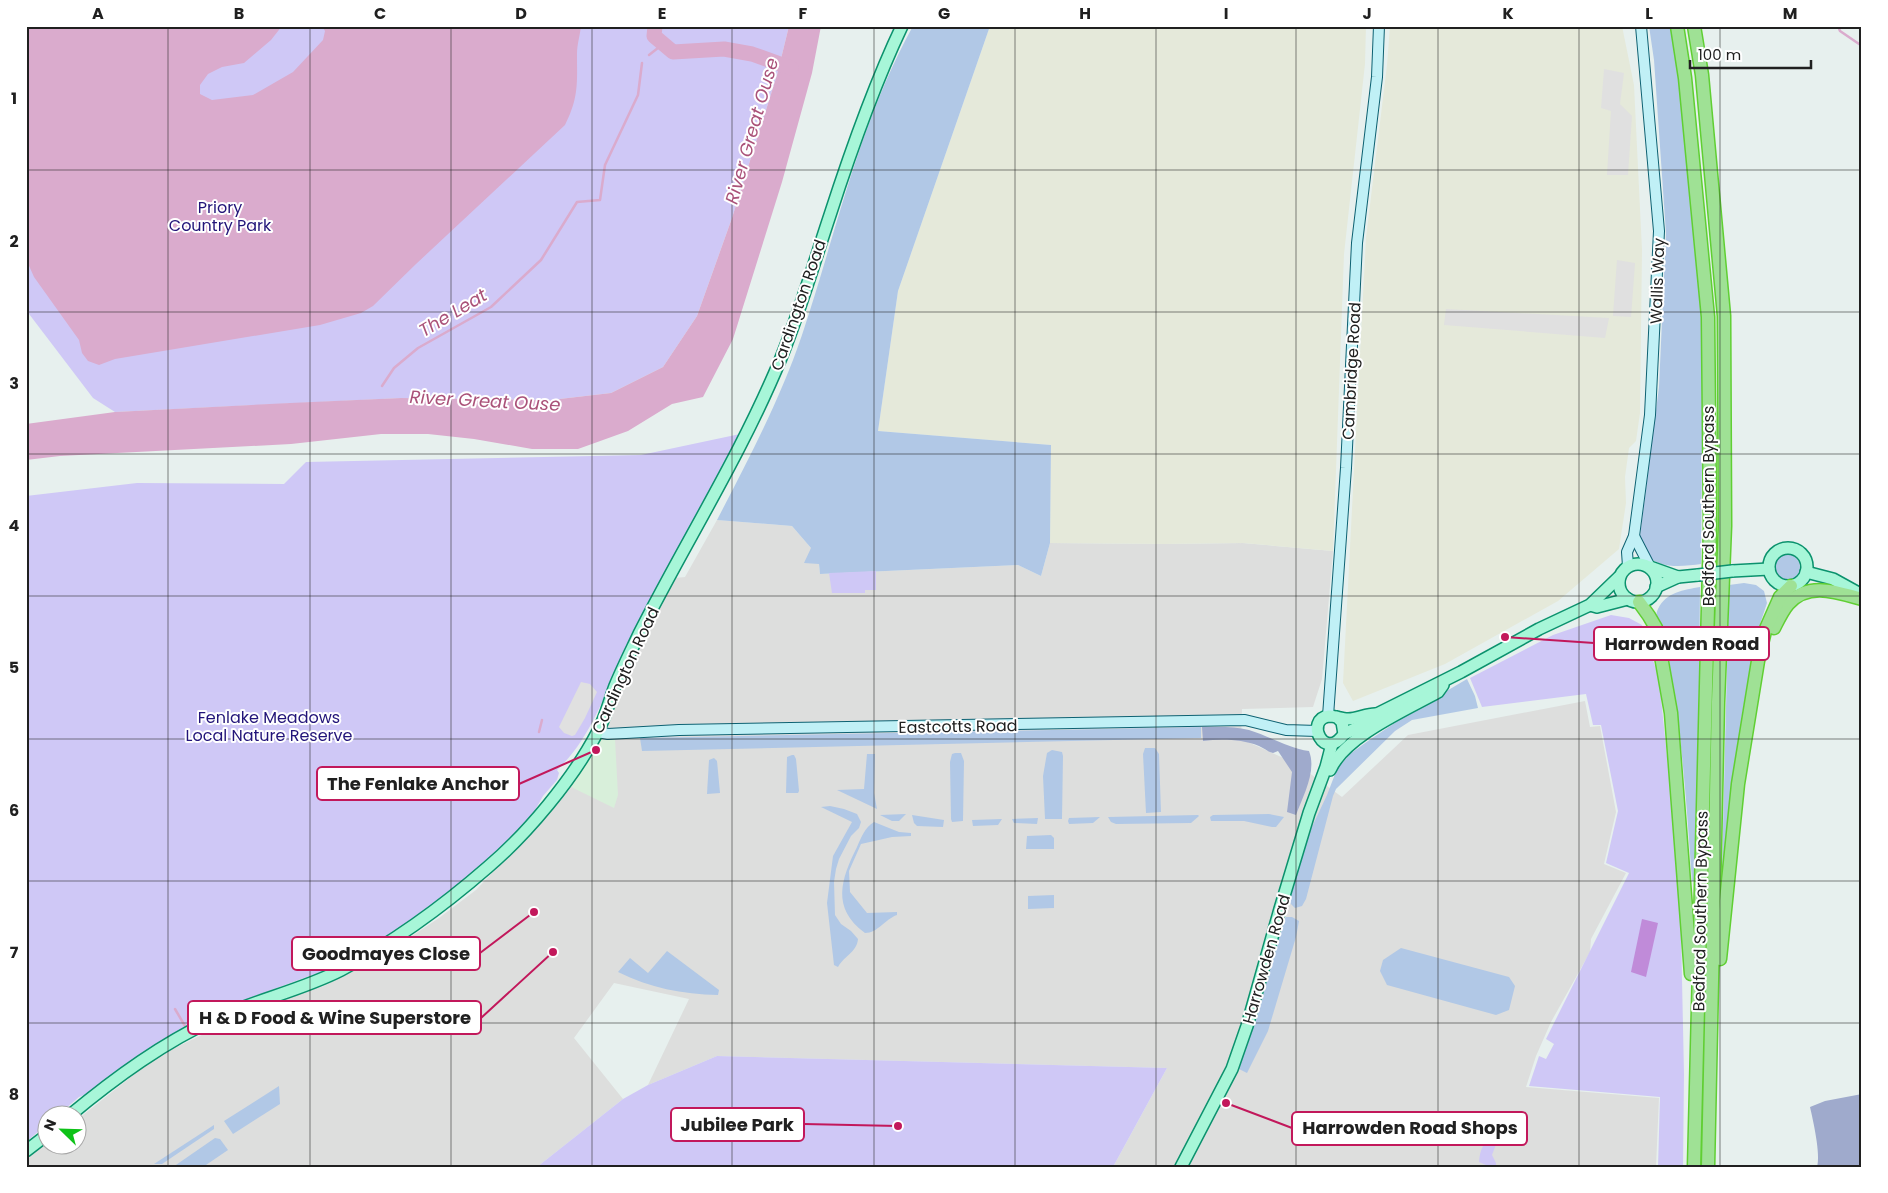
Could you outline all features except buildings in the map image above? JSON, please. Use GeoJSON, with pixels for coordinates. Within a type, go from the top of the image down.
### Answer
{"type":"FeatureCollection","features":[{"type":"Feature","properties":{"kind":"highway","name":"Bedford Southern Bypass"},"geometry":{"type":"LineString","coordinates":[[1677,26],[1685,78],[1708,317],[1710,526],[1694,1167]]}},
{"type":"Feature","properties":{"kind":"highway","name":"Bedford Southern Bypass"},"geometry":{"type":"LineString","coordinates":[[1694,26],[1702,75],[1724,316],[1725,526],[1718,702],[1708,1167]]}},
{"type":"Feature","properties":{"kind":"highway"},"geometry":{"type":"LineString","coordinates":[[1710,1045],[1737,794],[1758,661],[1765,631],[1780,597],[1792,586]]}},
{"type":"Feature","properties":{"kind":"highway"},"geometry":{"type":"LineString","coordinates":[[1758,661],[1786,606],[1798,595],[1815,589],[1862,599]]}},
{"type":"Feature","properties":{"kind":"highway"},"geometry":{"type":"LineString","coordinates":[[1633,601],[1656,628],[1671,713],[1696,1043]]}},
{"type":"Feature","properties":{"kind":"main road","name":"Cardington Road"},"geometry":{"type":"LineString","coordinates":[[82,1106],[130,1068],[187,1032],[222,1016],[336,972],[406,933],[480,874],[513,842],[558,792],[598,732],[639,635],[739,450],[764,398],[800,308],[857,134],[880,74],[902,26]]}},
{"type":"Feature","properties":{"kind":"main road"},"geometry":{"type":"LineString","coordinates":[[1789,548],[1801,554],[1805,559],[1806,572],[1801,581],[1792,586],[1779,584],[1774,581],[1769,569],[1769,562],[1777,552],[1789,548]]}},
{"type":"Feature","properties":{"kind":"main road"},"geometry":{"type":"LineString","coordinates":[[1377,714],[1350,719],[1332,717],[1323,719],[1318,724],[1317,731],[1319,737],[1325,742],[1332,744],[1340,741],[1344,734],[1364,724],[1377,714],[1446,680],[1539,629],[1590,605],[1628,566],[1639,563],[1678,577]]}},
{"type":"Feature","properties":{"kind":"main road"},"geometry":{"type":"LineString","coordinates":[[1650,567],[1653,571],[1656,587]]}},
{"type":"Feature","properties":{"kind":"main road"},"geometry":{"type":"LineString","coordinates":[[1590,605],[1597,607],[1650,598],[1656,587],[1678,577],[1769,569]]}},
{"type":"Feature","properties":{"kind":"main road"},"geometry":{"type":"LineString","coordinates":[[1806,572],[1833,579],[1862,595]]}},
{"type":"Feature","properties":{"kind":"main road"},"geometry":{"type":"LineString","coordinates":[[1619,577],[1620,590],[1633,601]]}},
{"type":"Feature","properties":{"kind":"main road"},"geometry":{"type":"LineString","coordinates":[[1321,784],[1327,778],[1335,761],[1349,746],[1386,721],[1438,692],[1446,680]]}},
{"type":"Feature","properties":{"kind":"main road"},"geometry":{"type":"LineString","coordinates":[[1332,717],[1342,722],[1344,734]]}},
{"type":"Feature","properties":{"kind":"main road","name":"Harrowden Road"},"geometry":{"type":"LineString","coordinates":[[1182,1167],[1232,1069],[1248,1026],[1294,862],[1309,813],[1321,784],[1332,744]]}},
{"type":"Feature","properties":{"kind":"main road"},"geometry":{"type":"LineString","coordinates":[[26,1151],[38,1142]]}},
{"type":"Feature","properties":{"kind":"street","name":"Cambridge Road"},"geometry":{"type":"LineString","coordinates":[[1332,717],[1357,243],[1377,77],[1379,26]]}},
{"type":"Feature","properties":{"kind":"street","name":"Wallis Way"},"geometry":{"type":"LineString","coordinates":[[1628,566],[1627,552],[1634,536],[1651,406],[1659,231],[1641,26]]}},
{"type":"Feature","properties":{"kind":"street"},"geometry":{"type":"LineString","coordinates":[[1634,536],[1650,567]]}},
{"type":"Feature","properties":{"kind":"street","name":"Eastcotts Road"},"geometry":{"type":"LineString","coordinates":[[598,732],[608,734],[689,730],[1245,720],[1286,730],[1317,731]]}},
{"type":"Feature","properties":{"kind":"shaded area"},"geometry":{"type":"Polygon","coordinates":[[[913,26],[990,26],[898,291],[878,431],[1051,445],[1050,543],[1041,576],[1018,565],[820,574],[819,564],[804,563],[811,548],[792,526],[717,520],[784,383],[815,296],[863,139],[894,63],[913,26]]]}},
{"type":"Feature","properties":{"kind":"shaded area"},"geometry":{"type":"Polygon","coordinates":[[[990,26],[1366,26],[1365,64],[1344,254],[1333,551],[1243,543],[1050,543],[1051,445],[878,431],[898,291],[990,26]]]}},
{"type":"Feature","properties":{"kind":"shaded area"},"geometry":{"type":"Polygon","coordinates":[[[1390,26],[1622,26],[1634,85],[1642,250],[1640,413],[1636,441],[1629,448],[1625,477],[1626,503],[1619,549],[1558,601],[1445,664],[1353,701],[1343,683],[1366,238],[1390,26]]]}},
{"type":"Feature","properties":{"kind":"shaded area"},"geometry":{"type":"Polygon","coordinates":[[[1649,26],[1673,26],[1681,79],[1703,318],[1701,564],[1688,566],[1666,565],[1652,560],[1644,551],[1640,536],[1659,387],[1666,233],[1654,60],[1649,26]]]}},
{"type":"Feature","properties":{"kind":"shaded area"},"geometry":{"type":"Polygon","coordinates":[[[1604,69],[1624,73],[1620,104],[1632,116],[1628,175],[1607,175],[1611,111],[1601,108],[1604,69]]]}},
{"type":"Feature","properties":{"kind":"shaded area"},"geometry":{"type":"Polygon","coordinates":[[[1617,260],[1635,263],[1631,317],[1613,316],[1617,260]]]}},
{"type":"Feature","properties":{"kind":"shaded area"},"geometry":{"type":"Polygon","coordinates":[[[1446,309],[1609,318],[1605,338],[1444,325],[1446,309]]]}},
{"type":"Feature","properties":{"kind":"shaded area"},"geometry":{"type":"Polygon","coordinates":[[[717,520],[792,526],[811,548],[819,564],[820,574],[1018,565],[1041,576],[1050,543],[1243,543],[1333,551],[1322,679],[1313,707],[1242,709],[1241,739],[1297,764],[1342,797],[1408,735],[1585,701],[1590,727],[1600,726],[1616,812],[1604,864],[1626,873],[1591,939],[1590,952],[1551,1022],[1536,1056],[1526,1087],[1659,1098],[1656,1167],[1113,1167],[1167,1068],[717,1056],[648,1085],[689,999],[614,983],[574,1038],[623,1099],[537,1167],[26,1167],[26,1160],[38,1150],[38,1156],[88,1156],[88,1111],[156,1057],[260,1007],[324,986],[379,958],[439,918],[476,890],[504,860],[594,746],[640,644],[675,578],[685,577],[717,520]]]}},
{"type":"Feature","properties":{"kind":"shaded area"},"geometry":{"type":"Polygon","coordinates":[[[1787,554],[1796,558],[1800,567],[1796,576],[1787,580],[1778,576],[1774,567],[1778,558],[1787,554]]]}},
{"type":"Feature","properties":{"kind":"shaded area"},"geometry":{"type":"Polygon","coordinates":[[[1744,583],[1756,585],[1764,591],[1767,603],[1756,636],[1742,715],[1725,870],[1722,870],[1729,585],[1744,583]]]}},
{"type":"Feature","properties":{"kind":"shaded area"},"geometry":{"type":"Polygon","coordinates":[[[1700,587],[1697,881],[1692,881],[1679,726],[1666,641],[1657,615],[1661,603],[1671,595],[1700,587]]]}},
{"type":"Feature","properties":{"kind":"shaded area"},"geometry":{"type":"Polygon","coordinates":[[[1467,679],[1478,708],[1412,720],[1395,731],[1336,789],[1306,899],[1302,906],[1295,908],[1290,903],[1289,897],[1304,844],[1337,769],[1350,754],[1368,741],[1411,712],[1467,679]]]}},
{"type":"Feature","properties":{"kind":"shaded area"},"geometry":{"type":"Polygon","coordinates":[[[581,682],[590,684],[597,692],[585,718],[575,735],[572,736],[564,733],[559,727],[581,682]]]}},
{"type":"Feature","properties":{"kind":"shaded area"},"geometry":{"type":"Polygon","coordinates":[[[1201,727],[1201,738],[642,751],[640,738],[1201,727]]]}},
{"type":"Feature","properties":{"kind":"shaded area"},"geometry":{"type":"Polygon","coordinates":[[[1202,727],[1231,727],[1249,730],[1309,751],[1311,759],[1310,775],[1296,815],[1287,812],[1292,772],[1278,751],[1269,752],[1259,746],[1238,741],[1203,741],[1202,727]]]}},
{"type":"Feature","properties":{"kind":"shaded area"},"geometry":{"type":"Polygon","coordinates":[[[602,737],[615,739],[618,795],[614,808],[565,784],[595,750],[602,737]]]}},
{"type":"Feature","properties":{"kind":"shaded area"},"geometry":{"type":"Polygon","coordinates":[[[1145,748],[1155,748],[1159,754],[1161,812],[1146,813],[1143,754],[1145,748]]]}},
{"type":"Feature","properties":{"kind":"shaded area"},"geometry":{"type":"Polygon","coordinates":[[[1052,750],[1062,752],[1063,756],[1062,819],[1045,819],[1043,776],[1047,753],[1052,750]]]}},
{"type":"Feature","properties":{"kind":"shaded area"},"geometry":{"type":"Polygon","coordinates":[[[961,753],[964,761],[963,821],[952,822],[950,762],[952,754],[961,753]]]}},
{"type":"Feature","properties":{"kind":"shaded area"},"geometry":{"type":"Polygon","coordinates":[[[867,754],[875,754],[874,793],[877,809],[837,790],[864,789],[867,754]]]}},
{"type":"Feature","properties":{"kind":"shaded area"},"geometry":{"type":"Polygon","coordinates":[[[792,755],[796,759],[799,791],[798,793],[786,793],[787,757],[792,755]]]}},
{"type":"Feature","properties":{"kind":"shaded area"},"geometry":{"type":"Polygon","coordinates":[[[714,758],[717,761],[720,793],[707,794],[709,760],[714,758]]]}},
{"type":"Feature","properties":{"kind":"shaded area"},"geometry":{"type":"Polygon","coordinates":[[[830,806],[857,814],[861,822],[859,828],[851,836],[836,869],[834,882],[835,915],[841,924],[858,939],[853,951],[838,967],[834,965],[827,903],[833,856],[852,822],[821,807],[830,806]]]}},
{"type":"Feature","properties":{"kind":"shaded area"},"geometry":{"type":"Polygon","coordinates":[[[906,814],[899,821],[892,821],[880,815],[906,814]]]}},
{"type":"Feature","properties":{"kind":"shaded area"},"geometry":{"type":"Polygon","coordinates":[[[1269,814],[1284,817],[1276,827],[1272,827],[1244,821],[1211,821],[1210,817],[1213,815],[1269,814]]]}},
{"type":"Feature","properties":{"kind":"shaded area"},"geometry":{"type":"Polygon","coordinates":[[[912,815],[944,820],[943,827],[917,826],[912,815]]]}},
{"type":"Feature","properties":{"kind":"shaded area"},"geometry":{"type":"Polygon","coordinates":[[[1198,815],[1191,823],[1116,824],[1111,822],[1108,817],[1198,815]]]}},
{"type":"Feature","properties":{"kind":"shaded area"},"geometry":{"type":"Polygon","coordinates":[[[1100,817],[1093,823],[1069,824],[1068,821],[1069,818],[1100,817]]]}},
{"type":"Feature","properties":{"kind":"shaded area"},"geometry":{"type":"Polygon","coordinates":[[[1038,818],[1037,824],[1014,823],[1012,819],[1038,818]]]}},
{"type":"Feature","properties":{"kind":"shaded area"},"geometry":{"type":"Polygon","coordinates":[[[1002,819],[998,825],[973,826],[972,820],[1002,819]]]}},
{"type":"Feature","properties":{"kind":"shaded area"},"geometry":{"type":"Polygon","coordinates":[[[874,822],[899,832],[911,833],[911,836],[892,837],[861,844],[849,871],[850,892],[867,913],[897,912],[897,915],[874,931],[865,933],[847,914],[842,893],[851,859],[864,833],[874,822]]]}},
{"type":"Feature","properties":{"kind":"shaded area"},"geometry":{"type":"Polygon","coordinates":[[[1051,835],[1054,838],[1054,849],[1026,849],[1027,836],[1051,835]]]}},
{"type":"Feature","properties":{"kind":"shaded area"},"geometry":{"type":"Polygon","coordinates":[[[1054,895],[1054,908],[1028,909],[1028,896],[1054,895]]]}},
{"type":"Feature","properties":{"kind":"shaded area"},"geometry":{"type":"Polygon","coordinates":[[[1286,917],[1292,917],[1299,921],[1296,937],[1268,1031],[1247,1073],[1237,1068],[1259,1009],[1283,920],[1286,917]]]}},
{"type":"Feature","properties":{"kind":"shaded area"},"geometry":{"type":"Polygon","coordinates":[[[1642,919],[1658,923],[1646,977],[1631,972],[1642,919]]]}},
{"type":"Feature","properties":{"kind":"shaded area"},"geometry":{"type":"Polygon","coordinates":[[[1401,948],[1509,977],[1515,986],[1509,1010],[1496,1015],[1387,985],[1380,971],[1383,960],[1401,948]]]}},
{"type":"Feature","properties":{"kind":"shaded area"},"geometry":{"type":"Polygon","coordinates":[[[667,951],[719,990],[718,995],[666,989],[630,978],[618,972],[630,958],[648,973],[667,951]]]}},
{"type":"Feature","properties":{"kind":"shaded area"},"geometry":{"type":"Polygon","coordinates":[[[279,1086],[280,1104],[233,1134],[224,1121],[279,1086]]]}},
{"type":"Feature","properties":{"kind":"shaded area"},"geometry":{"type":"Polygon","coordinates":[[[1862,1094],[1862,1167],[1817,1167],[1817,1146],[1810,1107],[1825,1101],[1862,1094]]]}},
{"type":"Feature","properties":{"kind":"shaded area"},"geometry":{"type":"Polygon","coordinates":[[[214,1125],[214,1129],[162,1164],[154,1164],[214,1125]]]}},
{"type":"Feature","properties":{"kind":"shaded area"},"geometry":{"type":"Polygon","coordinates":[[[215,1138],[220,1139],[228,1150],[203,1167],[173,1167],[215,1138]]]}},
{"type":"Feature","properties":{"kind":"green space","name":"Priory Country Park"},"geometry":{"type":"Polygon","coordinates":[[[26,26],[789,26],[777,75],[732,218],[697,316],[663,367],[611,393],[551,400],[401,398],[115,412],[93,398],[26,310],[26,26]]]}},
{"type":"Feature","properties":{"kind":"green space","name":"Fenlake Meadows Local Nature Reserve"},"geometry":{"type":"Polygon","coordinates":[[[740,434],[622,660],[587,732],[569,758],[557,770],[559,773],[557,780],[543,796],[530,819],[485,863],[402,929],[331,968],[255,996],[174,1034],[136,1057],[91,1092],[79,1097],[68,1106],[38,1106],[38,1132],[26,1142],[26,496],[137,483],[284,484],[306,462],[641,455],[740,434]]]}},
{"type":"Feature","properties":{"kind":"green space"},"geometry":{"type":"Polygon","coordinates":[[[876,571],[876,590],[865,590],[865,593],[832,593],[829,573],[876,571]]]}},
{"type":"Feature","properties":{"kind":"green space"},"geometry":{"type":"Polygon","coordinates":[[[1611,615],[1629,618],[1642,625],[1659,679],[1680,883],[1684,1074],[1683,1167],[1658,1167],[1660,1097],[1529,1086],[1539,1056],[1546,1059],[1554,1044],[1546,1039],[1629,873],[1606,863],[1618,811],[1601,725],[1593,725],[1586,694],[1482,707],[1470,678],[1553,635],[1611,615]]]}},
{"type":"Feature","properties":{"kind":"green space"},"geometry":{"type":"Polygon","coordinates":[[[717,1056],[1167,1068],[1113,1167],[537,1167],[623,1099],[648,1085],[717,1056]]]}},
{"type":"Feature","properties":{"kind":"green space"},"geometry":{"type":"Polygon","coordinates":[[[1496,1134],[1498,1139],[1492,1155],[1496,1166],[1479,1162],[1483,1145],[1496,1134]]]}},
{"type":"Feature","properties":{"kind":"water"},"geometry":{"type":"Polygon","coordinates":[[[26,26],[282,26],[271,40],[244,63],[222,67],[208,74],[200,85],[200,94],[212,100],[253,95],[293,72],[323,40],[325,31],[322,26],[581,26],[577,51],[575,98],[565,125],[373,306],[361,313],[320,325],[115,359],[99,365],[88,361],[82,353],[79,340],[34,277],[26,259],[26,219],[28,212],[26,206],[26,26]]]}},
{"type":"Feature","properties":{"kind":"water","name":"River Great Ouse"},"geometry":{"type":"Polygon","coordinates":[[[789,26],[821,26],[812,73],[782,182],[733,339],[703,397],[672,404],[628,431],[578,449],[532,449],[474,439],[428,434],[381,434],[291,444],[60,456],[26,460],[26,424],[115,412],[290,403],[401,398],[551,400],[611,393],[663,367],[697,316],[732,218],[777,75],[789,26]]]}},
{"type":"Feature","properties":{"kind":"waterway","name":"River Great Ouse"},"geometry":{"type":"LineString","coordinates":[[655,26],[654,36],[673,52],[724,49],[752,54],[791,68]]}},
{"type":"Feature","properties":{"kind":"waterway"},"geometry":{"type":"LineString","coordinates":[[1838,26],[1840,31],[1862,46]]}},
{"type":"Feature","properties":{"kind":"waterway"},"geometry":{"type":"LineString","coordinates":[[649,55],[663,44]]}},
{"type":"Feature","properties":{"kind":"waterway","name":"The Leat"},"geometry":{"type":"LineString","coordinates":[[382,386],[394,368],[418,348],[491,307],[541,260],[577,202],[600,200],[605,165],[638,95],[642,63]]}},
{"type":"Feature","properties":{"kind":"waterway"},"geometry":{"type":"LineString","coordinates":[[539,732],[542,720]]}},
{"type":"Feature","properties":{"kind":"waterway"},"geometry":{"type":"LineString","coordinates":[[175,1009],[185,1026]]}},
{"type":"Feature","properties":{"kind":"place","name":"Harrowden Road"},"geometry":{"type":"Point","coordinates":[1505,637]}},
{"type":"Feature","properties":{"kind":"place","name":"The Fenlake Anchor"},"geometry":{"type":"Point","coordinates":[596,750]}},
{"type":"Feature","properties":{"kind":"place","name":"Goodmayes Close"},"geometry":{"type":"Point","coordinates":[534,912]}},
{"type":"Feature","properties":{"kind":"place","name":"H & D Food & Wine Superstore"},"geometry":{"type":"Point","coordinates":[553,952]}},
{"type":"Feature","properties":{"kind":"place","name":"Harrowden Road Shops"},"geometry":{"type":"Point","coordinates":[1226,1103]}},
{"type":"Feature","properties":{"kind":"place","name":"Jubilee Park"},"geometry":{"type":"Point","coordinates":[898,1126]}}]}
